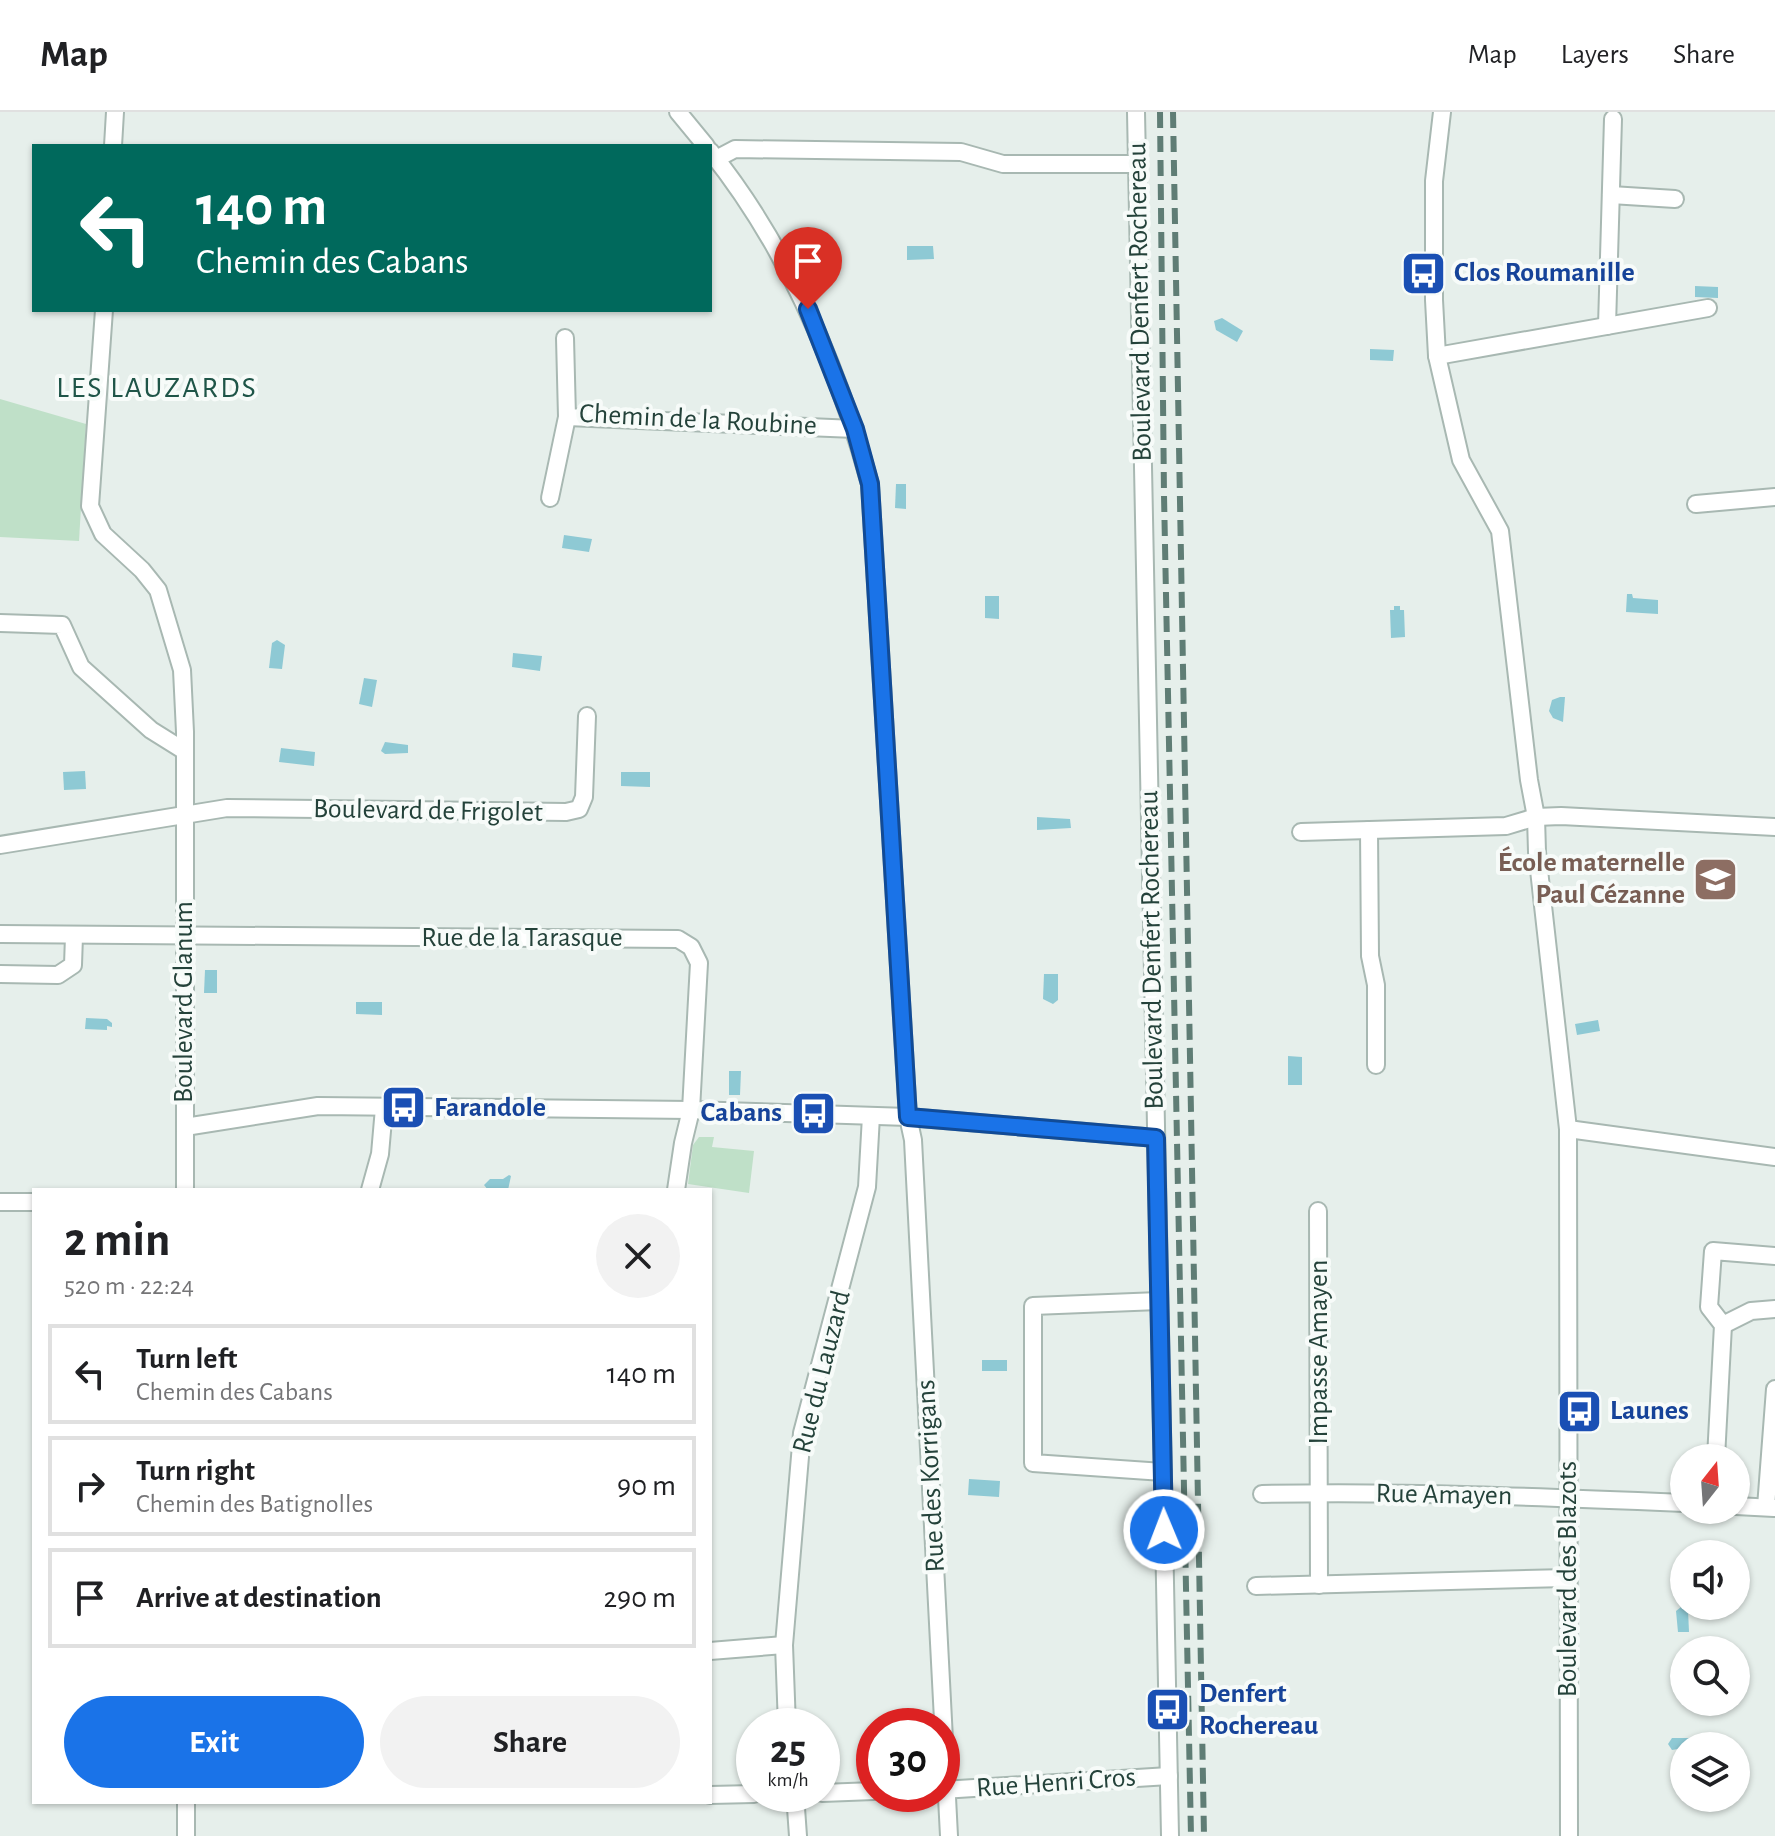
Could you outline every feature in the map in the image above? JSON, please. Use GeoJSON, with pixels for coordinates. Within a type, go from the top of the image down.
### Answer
{"type":"FeatureCollection","features":[{"type":"Feature","properties":{"kind":"street"},"geometry":{"type":"LineString","coordinates":[[113,144],[115,112]]}},
{"type":"Feature","properties":{"kind":"street","name":"Rue des Korrigans"},"geometry":{"type":"LineString","coordinates":[[678,112],[704,144]]}},
{"type":"Feature","properties":{"kind":"street","name":"Boulevard Denfert Rochereau"},"geometry":{"type":"LineString","coordinates":[[1136,112],[1170,1836]]}},
{"type":"Feature","properties":{"kind":"street","name":"Boulevard des Blazots"},"geometry":{"type":"LineString","coordinates":[[1442,112],[1434,181],[1437,356],[1461,460],[1500,531],[1536,817],[1537,852],[1568,1129],[1569,1836]]}},
{"type":"Feature","properties":{"kind":"street"},"geometry":{"type":"LineString","coordinates":[[1607,326],[1613,119]]}},
{"type":"Feature","properties":{"kind":"street"},"geometry":{"type":"LineString","coordinates":[[712,152],[735,149],[961,152],[1003,164],[1137,164]]}},
{"type":"Feature","properties":{"kind":"street","name":"Rue des Korrigans"},"geometry":{"type":"LineString","coordinates":[[712,153],[771,240],[808,309],[855,429],[870,484],[908,1117],[913,1140],[941,1708]]}},
{"type":"Feature","properties":{"kind":"street"},"geometry":{"type":"LineString","coordinates":[[1611,195],[1675,199]]}},
{"type":"Feature","properties":{"kind":"street"},"geometry":{"type":"LineString","coordinates":[[1437,356],[1708,308]]}},
{"type":"Feature","properties":{"kind":"street","name":"Boulevard Glanum"},"geometry":{"type":"LineString","coordinates":[[104,312],[90,506],[103,534],[142,570],[158,590],[182,670],[185,732],[185,1188]]}},
{"type":"Feature","properties":{"kind":"street","name":"Chemin de la Roubine"},"geometry":{"type":"LineString","coordinates":[[565,338],[567,417],[855,429]]}},
{"type":"Feature","properties":{"kind":"street"},"geometry":{"type":"LineString","coordinates":[[550,498],[567,417]]}},
{"type":"Feature","properties":{"kind":"street"},"geometry":{"type":"LineString","coordinates":[[1696,504],[1775,497]]}},
{"type":"Feature","properties":{"kind":"street"},"geometry":{"type":"LineString","coordinates":[[0,623],[62,625],[81,667],[151,730],[183,750]]}},
{"type":"Feature","properties":{"kind":"street","name":"Boulevard de Frigolet"},"geometry":{"type":"LineString","coordinates":[[184,814],[227,808],[566,812],[579,809],[584,797],[587,716]]}},
{"type":"Feature","properties":{"kind":"street"},"geometry":{"type":"LineString","coordinates":[[0,845],[184,814]]}},
{"type":"Feature","properties":{"kind":"street"},"geometry":{"type":"LineString","coordinates":[[1301,832],[1506,826],[1536,817],[1561,816],[1775,827]]}},
{"type":"Feature","properties":{"kind":"street"},"geometry":{"type":"LineString","coordinates":[[1369,830],[1370,956],[1376,985],[1376,1065]]}},
{"type":"Feature","properties":{"kind":"street","name":"Rue de la Tarasque"},"geometry":{"type":"LineString","coordinates":[[0,934],[184,938],[678,939],[691,947],[699,963],[691,1110],[676,1188]]}},
{"type":"Feature","properties":{"kind":"street"},"geometry":{"type":"LineString","coordinates":[[0,974],[58,975],[73,965],[74,936]]}},
{"type":"Feature","properties":{"kind":"street"},"geometry":{"type":"LineString","coordinates":[[185,1127],[318,1106],[691,1110],[908,1117],[1156,1138]]}},
{"type":"Feature","properties":{"kind":"street"},"geometry":{"type":"LineString","coordinates":[[371,1188],[380,1154],[384,1108]]}},
{"type":"Feature","properties":{"kind":"street","name":"Rue du Lauzard"},"geometry":{"type":"LineString","coordinates":[[786,1708],[784,1645],[802,1433],[867,1187],[871,1116]]}},
{"type":"Feature","properties":{"kind":"street"},"geometry":{"type":"LineString","coordinates":[[1568,1129],[1775,1157]]}},
{"type":"Feature","properties":{"kind":"street"},"geometry":{"type":"LineString","coordinates":[[0,1202],[32,1202]]}},
{"type":"Feature","properties":{"kind":"street","name":"Impasse Amayen"},"geometry":{"type":"LineString","coordinates":[[1318,1211],[1320,1493]]}},
{"type":"Feature","properties":{"kind":"street"},"geometry":{"type":"LineString","coordinates":[[1717,1444],[1723,1325],[1709,1307],[1713,1251],[1775,1256]]}},
{"type":"Feature","properties":{"kind":"street"},"geometry":{"type":"LineString","coordinates":[[1159,1301],[1033,1306],[1033,1463],[1163,1472]]}},
{"type":"Feature","properties":{"kind":"street"},"geometry":{"type":"LineString","coordinates":[[1723,1325],[1751,1311],[1775,1309]]}},
{"type":"Feature","properties":{"kind":"street"},"geometry":{"type":"LineString","coordinates":[[1750,1506],[1770,1507],[1775,1389]]}},
{"type":"Feature","properties":{"kind":"street"},"geometry":{"type":"LineString","coordinates":[[1319,1585],[1320,1493]]}},
{"type":"Feature","properties":{"kind":"street","name":"Rue Amayen"},"geometry":{"type":"LineString","coordinates":[[1262,1494],[1670,1502]]}},
{"type":"Feature","properties":{"kind":"street"},"geometry":{"type":"LineString","coordinates":[[1256,1586],[1567,1578]]}},
{"type":"Feature","properties":{"kind":"street"},"geometry":{"type":"LineString","coordinates":[[712,1651],[784,1645]]}},
{"type":"Feature","properties":{"kind":"street","name":"Rue Henri Cros"},"geometry":{"type":"LineString","coordinates":[[960,1789],[1169,1776]]}},
{"type":"Feature","properties":{"kind":"street"},"geometry":{"type":"LineString","coordinates":[[712,1795],[736,1794]]}},
{"type":"Feature","properties":{"kind":"street"},"geometry":{"type":"LineString","coordinates":[[186,1804],[186,1836]]}},
{"type":"Feature","properties":{"kind":"street"},"geometry":{"type":"LineString","coordinates":[[796,1812],[798,1836]]}},
{"type":"Feature","properties":{"kind":"street","name":"Rue des Korrigans"},"geometry":{"type":"LineString","coordinates":[[947,1812],[949,1836]]}},
{"type":"Feature","properties":{"kind":"green space"},"geometry":{"type":"Polygon","coordinates":[[[0,399],[86,424],[79,541],[0,537],[0,399]]]}},
{"type":"Feature","properties":{"kind":"green space"},"geometry":{"type":"Polygon","coordinates":[[[699,1137],[714,1137],[712,1147],[754,1151],[749,1193],[688,1184],[693,1145],[699,1137]]]}},
{"type":"Feature","properties":{"kind":"water"},"geometry":{"type":"Polygon","coordinates":[[[907,246],[933,246],[934,259],[907,260],[907,246]]]}},
{"type":"Feature","properties":{"kind":"water"},"geometry":{"type":"Polygon","coordinates":[[[1695,286],[1718,287],[1718,298],[1695,297],[1695,286]]]}},
{"type":"Feature","properties":{"kind":"water"},"geometry":{"type":"Polygon","coordinates":[[[1222,318],[1243,331],[1237,342],[1216,330],[1214,321],[1222,318]]]}},
{"type":"Feature","properties":{"kind":"water"},"geometry":{"type":"Polygon","coordinates":[[[1370,349],[1394,350],[1393,361],[1370,360],[1370,349]]]}},
{"type":"Feature","properties":{"kind":"water"},"geometry":{"type":"Polygon","coordinates":[[[896,484],[906,484],[906,509],[895,508],[896,484]]]}},
{"type":"Feature","properties":{"kind":"water"},"geometry":{"type":"Polygon","coordinates":[[[564,535],[592,539],[589,552],[562,548],[564,535]]]}},
{"type":"Feature","properties":{"kind":"water"},"geometry":{"type":"Polygon","coordinates":[[[1627,594],[1632,594],[1633,598],[1658,600],[1658,614],[1626,612],[1627,594]]]}},
{"type":"Feature","properties":{"kind":"water"},"geometry":{"type":"Polygon","coordinates":[[[985,596],[999,596],[999,619],[985,618],[985,596]]]}},
{"type":"Feature","properties":{"kind":"water"},"geometry":{"type":"Polygon","coordinates":[[[1394,606],[1404,610],[1405,637],[1391,638],[1390,610],[1394,610],[1394,606]]]}},
{"type":"Feature","properties":{"kind":"water"},"geometry":{"type":"Polygon","coordinates":[[[277,640],[285,645],[282,669],[269,668],[272,643],[277,640]]]}},
{"type":"Feature","properties":{"kind":"water"},"geometry":{"type":"Polygon","coordinates":[[[513,653],[542,656],[540,671],[512,667],[513,653]]]}},
{"type":"Feature","properties":{"kind":"water"},"geometry":{"type":"Polygon","coordinates":[[[364,678],[377,680],[372,707],[359,704],[364,678]]]}},
{"type":"Feature","properties":{"kind":"water"},"geometry":{"type":"Polygon","coordinates":[[[1565,697],[1563,722],[1553,718],[1549,711],[1552,700],[1565,697]]]}},
{"type":"Feature","properties":{"kind":"water"},"geometry":{"type":"Polygon","coordinates":[[[385,742],[408,745],[408,753],[385,754],[381,751],[385,742]]]}},
{"type":"Feature","properties":{"kind":"water"},"geometry":{"type":"Polygon","coordinates":[[[281,748],[315,752],[314,766],[279,762],[281,748]]]}},
{"type":"Feature","properties":{"kind":"water"},"geometry":{"type":"Polygon","coordinates":[[[85,771],[86,789],[64,790],[63,772],[85,771]]]}},
{"type":"Feature","properties":{"kind":"water"},"geometry":{"type":"Polygon","coordinates":[[[621,772],[650,772],[650,787],[621,786],[621,772]]]}},
{"type":"Feature","properties":{"kind":"water"},"geometry":{"type":"Polygon","coordinates":[[[1037,817],[1070,819],[1071,828],[1037,830],[1037,817]]]}},
{"type":"Feature","properties":{"kind":"water"},"geometry":{"type":"Polygon","coordinates":[[[205,970],[217,970],[217,993],[204,993],[205,970]]]}},
{"type":"Feature","properties":{"kind":"water"},"geometry":{"type":"Polygon","coordinates":[[[1044,974],[1058,974],[1058,1000],[1053,1004],[1043,999],[1044,974]]]}},
{"type":"Feature","properties":{"kind":"water"},"geometry":{"type":"Polygon","coordinates":[[[356,1002],[382,1002],[382,1015],[356,1014],[356,1002]]]}},
{"type":"Feature","properties":{"kind":"water"},"geometry":{"type":"Polygon","coordinates":[[[86,1018],[107,1019],[112,1027],[107,1026],[107,1030],[85,1029],[86,1018]]]}},
{"type":"Feature","properties":{"kind":"water"},"geometry":{"type":"Polygon","coordinates":[[[1598,1020],[1600,1031],[1577,1035],[1575,1024],[1598,1020]]]}},
{"type":"Feature","properties":{"kind":"water"},"geometry":{"type":"Polygon","coordinates":[[[1288,1056],[1302,1057],[1302,1085],[1288,1085],[1288,1056]]]}},
{"type":"Feature","properties":{"kind":"water"},"geometry":{"type":"Polygon","coordinates":[[[729,1071],[741,1071],[740,1095],[729,1095],[729,1071]]]}},
{"type":"Feature","properties":{"kind":"water"},"geometry":{"type":"Polygon","coordinates":[[[511,1176],[508,1188],[486,1188],[484,1185],[490,1179],[511,1176]]]}},
{"type":"Feature","properties":{"kind":"water"},"geometry":{"type":"Polygon","coordinates":[[[982,1360],[1007,1360],[1007,1371],[982,1371],[982,1360]]]}},
{"type":"Feature","properties":{"kind":"water"},"geometry":{"type":"Polygon","coordinates":[[[969,1479],[1000,1481],[999,1497],[968,1495],[969,1479]]]}},
{"type":"Feature","properties":{"kind":"water"},"geometry":{"type":"Polygon","coordinates":[[[1677,1620],[1688,1620],[1689,1632],[1678,1632],[1677,1620]]]}},
{"type":"Feature","properties":{"kind":"railway"},"geometry":{"type":"LineString","coordinates":[[1160,112],[1164,495],[1191,1836]]}},
{"type":"Feature","properties":{"kind":"railway"},"geometry":{"type":"LineString","coordinates":[[1173,112],[1204,1836]]}},
{"type":"Feature","properties":{"kind":"place","name":"Clos Roumanille"},"geometry":{"type":"Point","coordinates":[1423,273]}},
{"type":"Feature","properties":{"kind":"place","name":"École maternelle Paul Cézanne"},"geometry":{"type":"Point","coordinates":[1716,879]}},
{"type":"Feature","properties":{"kind":"place","name":"Farandole"},"geometry":{"type":"Point","coordinates":[403,1108]}},
{"type":"Feature","properties":{"kind":"place","name":"Cabans"},"geometry":{"type":"Point","coordinates":[813,1113]}},
{"type":"Feature","properties":{"kind":"place","name":"Launes"},"geometry":{"type":"Point","coordinates":[1579,1411]}},
{"type":"Feature","properties":{"kind":"place","name":"Denfert Rochereau"},"geometry":{"type":"Point","coordinates":[1168,1710]}},
{"type":"Feature","properties":{"kind":"district","name":"LES LAUZARDS"},"geometry":{"type":"Point","coordinates":[157,388]}},
{"type":"Feature","properties":{"kind":"route"},"geometry":{"type":"LineString","coordinates":[[808,309],[855,429],[870,484],[908,1117],[1156,1138],[1164,1530]]}}]}
